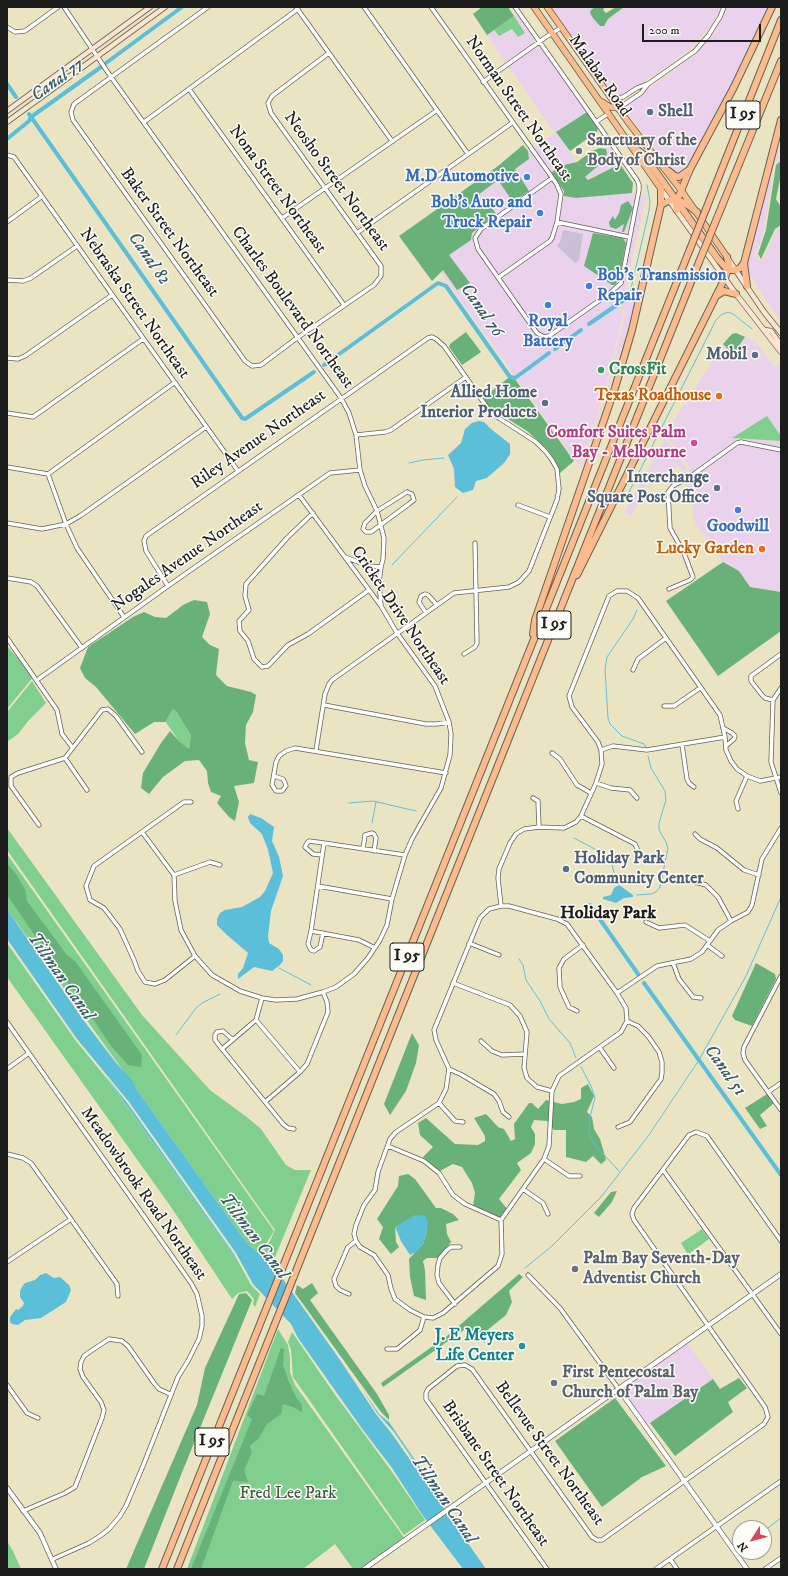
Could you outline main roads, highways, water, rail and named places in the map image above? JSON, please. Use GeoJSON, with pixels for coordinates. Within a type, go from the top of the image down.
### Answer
{"type":"FeatureCollection","features":[{"type":"Feature","properties":{"kind":"highway"},"geometry":{"type":"LineString","coordinates":[[660,205],[673,200],[681,190],[690,169],[734,87],[772,7]]}},
{"type":"Feature","properties":{"kind":"highway","name":"I 95"},"geometry":{"type":"LineString","coordinates":[[162,1569],[781,20]]}},
{"type":"Feature","properties":{"kind":"highway","name":"I 95"},"geometry":{"type":"LineString","coordinates":[[177,1569],[699,262],[781,61]]}},
{"type":"Feature","properties":{"kind":"highway"},"geometry":{"type":"LineString","coordinates":[[747,286],[744,263],[781,120]]}},
{"type":"Feature","properties":{"kind":"highway"},"geometry":{"type":"LineString","coordinates":[[629,143],[644,156],[676,203],[677,210]]}},
{"type":"Feature","properties":{"kind":"highway"},"geometry":{"type":"LineString","coordinates":[[666,169],[675,176],[679,177],[690,169]]}},
{"type":"Feature","properties":{"kind":"highway"},"geometry":{"type":"LineString","coordinates":[[530,648],[535,620],[616,388],[641,295],[660,205],[661,189]]}},
{"type":"Feature","properties":{"kind":"highway"},"geometry":{"type":"LineString","coordinates":[[673,200],[685,203],[697,212]]}},
{"type":"Feature","properties":{"kind":"highway"},"geometry":{"type":"LineString","coordinates":[[673,200],[728,270],[736,270],[744,263]]}},
{"type":"Feature","properties":{"kind":"highway"},"geometry":{"type":"LineString","coordinates":[[569,589],[582,567],[614,498],[725,278],[729,262],[727,257]]}},
{"type":"Feature","properties":{"kind":"highway"},"geometry":{"type":"LineString","coordinates":[[716,296],[724,291],[736,294]]}},
{"type":"Feature","properties":{"kind":"main road"},"geometry":{"type":"LineString","coordinates":[[7,111],[150,7]]}},
{"type":"Feature","properties":{"kind":"main road"},"geometry":{"type":"LineString","coordinates":[[7,122],[164,7]]}},
{"type":"Feature","properties":{"kind":"main road","name":"Malabar Road"},"geometry":{"type":"LineString","coordinates":[[534,7],[661,189],[673,200]]}},
{"type":"Feature","properties":{"kind":"main road","name":"Malabar Road"},"geometry":{"type":"LineString","coordinates":[[547,7],[618,108],[666,169],[697,212],[759,305],[781,333]]}},
{"type":"Feature","properties":{"kind":"main road"},"geometry":{"type":"LineString","coordinates":[[600,101],[610,107],[618,108]]}},
{"type":"Feature","properties":{"kind":"main road"},"geometry":{"type":"LineString","coordinates":[[677,210],[736,294],[781,352]]}},
{"type":"Feature","properties":{"kind":"main road"},"geometry":{"type":"LineString","coordinates":[[764,330],[771,331],[781,345]]}},
{"type":"Feature","properties":{"kind":"water"},"geometry":{"type":"Polygon","coordinates":[[[479,421],[484,422],[510,444],[510,454],[505,462],[487,478],[476,481],[473,490],[463,493],[455,487],[454,469],[448,455],[461,443],[465,429],[472,423],[479,421]]]}},
{"type":"Feature","properties":{"kind":"water"},"geometry":{"type":"Polygon","coordinates":[[[250,814],[261,818],[274,827],[272,841],[279,857],[283,876],[271,911],[268,936],[269,943],[279,949],[283,955],[283,961],[272,971],[254,967],[238,979],[238,974],[243,968],[248,953],[217,925],[217,919],[220,913],[225,910],[242,907],[260,897],[265,891],[273,873],[268,850],[262,834],[250,823],[248,817],[250,814]]]}},
{"type":"Feature","properties":{"kind":"water"},"geometry":{"type":"Polygon","coordinates":[[[619,885],[633,895],[633,897],[624,898],[616,903],[603,899],[603,897],[611,895],[614,888],[619,885]]]}},
{"type":"Feature","properties":{"kind":"water"},"geometry":{"type":"Polygon","coordinates":[[[7,909],[84,1021],[117,1064],[131,1079],[137,1090],[246,1242],[257,1252],[262,1252],[266,1255],[486,1569],[463,1569],[423,1516],[392,1468],[363,1430],[298,1338],[291,1324],[253,1284],[236,1253],[129,1102],[77,1039],[7,939],[7,909]]]}},
{"type":"Feature","properties":{"kind":"water"},"geometry":{"type":"Polygon","coordinates":[[[104,1074],[128,1104],[239,1263],[104,1074]]]}},
{"type":"Feature","properties":{"kind":"water"},"geometry":{"type":"Polygon","coordinates":[[[415,1215],[425,1216],[428,1222],[427,1231],[423,1244],[416,1252],[410,1255],[401,1241],[395,1227],[415,1215]]]}},
{"type":"Feature","properties":{"kind":"water"},"geometry":{"type":"Polygon","coordinates":[[[46,1273],[54,1278],[60,1277],[69,1285],[71,1290],[66,1302],[41,1318],[25,1320],[18,1325],[12,1324],[10,1322],[10,1317],[16,1309],[18,1310],[23,1306],[24,1303],[20,1297],[22,1287],[25,1283],[35,1280],[40,1275],[46,1273]]]}},
{"type":"Feature","properties":{"kind":"water"},"geometry":{"type":"Polygon","coordinates":[[[362,1389],[379,1414],[389,1422],[447,1507],[446,1508],[394,1432],[377,1413],[362,1389]]]}},
{"type":"Feature","properties":{"kind":"waterway","name":"Canal 77"},"geometry":{"type":"LineString","coordinates":[[106,63],[182,7]]}},
{"type":"Feature","properties":{"kind":"waterway","name":"Canal 77"},"geometry":{"type":"LineString","coordinates":[[7,139],[29,121],[31,117],[101,67]]}},
{"type":"Feature","properties":{"kind":"waterway","name":"Canal 82"},"geometry":{"type":"LineString","coordinates":[[7,84],[16,97]]}},
{"type":"Feature","properties":{"kind":"waterway","name":"Canal 82"},"geometry":{"type":"LineString","coordinates":[[29,114],[242,418],[245,419],[314,372]]}},
{"type":"Feature","properties":{"kind":"waterway"},"geometry":{"type":"LineString","coordinates":[[624,300],[629,297],[649,211],[650,201],[647,185]]}},
{"type":"Feature","properties":{"kind":"waterway","name":"Canal 76"},"geometry":{"type":"LineString","coordinates":[[324,365],[438,283],[446,286],[510,377],[515,378],[549,353]]}},
{"type":"Feature","properties":{"kind":"waterway","name":"Canal 76"},"geometry":{"type":"LineString","coordinates":[[589,324],[624,300]]}},
{"type":"Feature","properties":{"kind":"waterway"},"geometry":{"type":"LineString","coordinates":[[628,494],[716,320],[721,315],[728,312],[733,314],[752,329]]}},
{"type":"Feature","properties":{"kind":"waterway","name":"Canal 76"},"geometry":{"type":"LineString","coordinates":[[555,349],[581,330]]}},
{"type":"Feature","properties":{"kind":"waterway"},"geometry":{"type":"LineString","coordinates":[[409,463],[444,458]]}},
{"type":"Feature","properties":{"kind":"waterway"},"geometry":{"type":"LineString","coordinates":[[392,565],[457,497]]}},
{"type":"Feature","properties":{"kind":"waterway"},"geometry":{"type":"LineString","coordinates":[[637,610],[633,619],[607,657],[605,669],[608,718],[610,724],[622,736],[644,744],[646,747]]}},
{"type":"Feature","properties":{"kind":"waterway"},"geometry":{"type":"LineString","coordinates":[[637,895],[651,894],[656,892],[660,887],[668,848],[659,830],[659,823],[666,800],[665,791],[651,768],[648,756]]}},
{"type":"Feature","properties":{"kind":"waterway"},"geometry":{"type":"LineString","coordinates":[[349,803],[373,801],[416,811]]}},
{"type":"Feature","properties":{"kind":"waterway"},"geometry":{"type":"LineString","coordinates":[[372,823],[376,802]]}},
{"type":"Feature","properties":{"kind":"waterway"},"geometry":{"type":"LineString","coordinates":[[574,838],[608,856],[610,859]]}},
{"type":"Feature","properties":{"kind":"waterway"},"geometry":{"type":"LineString","coordinates":[[611,862],[618,885]]}},
{"type":"Feature","properties":{"kind":"waterway"},"geometry":{"type":"LineString","coordinates":[[525,1268],[552,1246],[601,1197],[649,1135],[699,1060],[746,976],[781,897]]}},
{"type":"Feature","properties":{"kind":"waterway"},"geometry":{"type":"LineString","coordinates":[[590,905],[638,974]]}},
{"type":"Feature","properties":{"kind":"waterway"},"geometry":{"type":"LineString","coordinates":[[519,959],[523,965],[526,980],[540,1001],[549,1019],[570,1043],[576,1058]]}},
{"type":"Feature","properties":{"kind":"waterway"},"geometry":{"type":"LineString","coordinates":[[279,968],[311,985]]}},
{"type":"Feature","properties":{"kind":"waterway","name":"Canal 51"},"geometry":{"type":"LineString","coordinates":[[644,983],[781,1175]]}},
{"type":"Feature","properties":{"kind":"waterway"},"geometry":{"type":"LineString","coordinates":[[176,1035],[196,1008],[202,1003],[220,994]]}},
{"type":"Feature","properties":{"kind":"waterway"},"geometry":{"type":"LineString","coordinates":[[581,1067],[591,1086],[595,1098],[590,1117],[589,1135],[595,1145],[619,1171]]}},
{"type":"Feature","properties":{"kind":"waterway"},"geometry":{"type":"LineString","coordinates":[[772,1525],[781,1518]]}},
{"type":"Feature","properties":{"kind":"place","name":"Shell"},"geometry":{"type":"Point","coordinates":[650,112]}},
{"type":"Feature","properties":{"kind":"place","name":"Sanctuary of the Body of Christ"},"geometry":{"type":"Point","coordinates":[579,151]}},
{"type":"Feature","properties":{"kind":"place","name":"M.D Automotive"},"geometry":{"type":"Point","coordinates":[527,177]}},
{"type":"Feature","properties":{"kind":"place","name":"Bob's Auto and Truck Repair"},"geometry":{"type":"Point","coordinates":[540,213]}},
{"type":"Feature","properties":{"kind":"place","name":"Bob's Transmission Repair"},"geometry":{"type":"Point","coordinates":[589,286]}},
{"type":"Feature","properties":{"kind":"place","name":"Royal Battery"},"geometry":{"type":"Point","coordinates":[548,305]}},
{"type":"Feature","properties":{"kind":"place","name":"Mobil"},"geometry":{"type":"Point","coordinates":[755,355]}},
{"type":"Feature","properties":{"kind":"place","name":"CrossFit"},"geometry":{"type":"Point","coordinates":[601,370]}},
{"type":"Feature","properties":{"kind":"place","name":"Texas Roadhouse"},"geometry":{"type":"Point","coordinates":[719,396]}},
{"type":"Feature","properties":{"kind":"place","name":"Allied Home Interior Products"},"geometry":{"type":"Point","coordinates":[545,403]}},
{"type":"Feature","properties":{"kind":"place","name":"Comfort Suites Palm Bay - Melbourne"},"geometry":{"type":"Point","coordinates":[694,443]}},
{"type":"Feature","properties":{"kind":"place","name":"Interchange Square Post Office"},"geometry":{"type":"Point","coordinates":[717,488]}},
{"type":"Feature","properties":{"kind":"place","name":"Goodwill"},"geometry":{"type":"Point","coordinates":[738,510]}},
{"type":"Feature","properties":{"kind":"place","name":"Lucky Garden"},"geometry":{"type":"Point","coordinates":[762,549]}},
{"type":"Feature","properties":{"kind":"place","name":"Holiday Park Community Center"},"geometry":{"type":"Point","coordinates":[566,869]}},
{"type":"Feature","properties":{"kind":"place","name":"Palm Bay Seventh-Day Adventist Church"},"geometry":{"type":"Point","coordinates":[575,1269]}},
{"type":"Feature","properties":{"kind":"place","name":"J. E Meyers Life Center"},"geometry":{"type":"Point","coordinates":[522,1346]}},
{"type":"Feature","properties":{"kind":"place","name":"First Pentecostal Church of Palm Bay"},"geometry":{"type":"Point","coordinates":[554,1383]}},
{"type":"Feature","properties":{"kind":"district","name":"Holiday Park"},"geometry":{"type":"Point","coordinates":[608,914]}},
{"type":"Feature","properties":{"kind":"water label","name":"Tillman Canal"},"geometry":{"type":"Point","coordinates":[60,977]}},
{"type":"Feature","properties":{"kind":"water label","name":"Tillman Canal"},"geometry":{"type":"Point","coordinates":[253,1237]}},
{"type":"Feature","properties":{"kind":"water label","name":"Tillman Canal"},"geometry":{"type":"Point","coordinates":[443,1500]}},
{"type":"Feature","properties":{"kind":"park label","name":"Fred Lee Park"},"geometry":{"type":"Point","coordinates":[288,1494]}}]}
